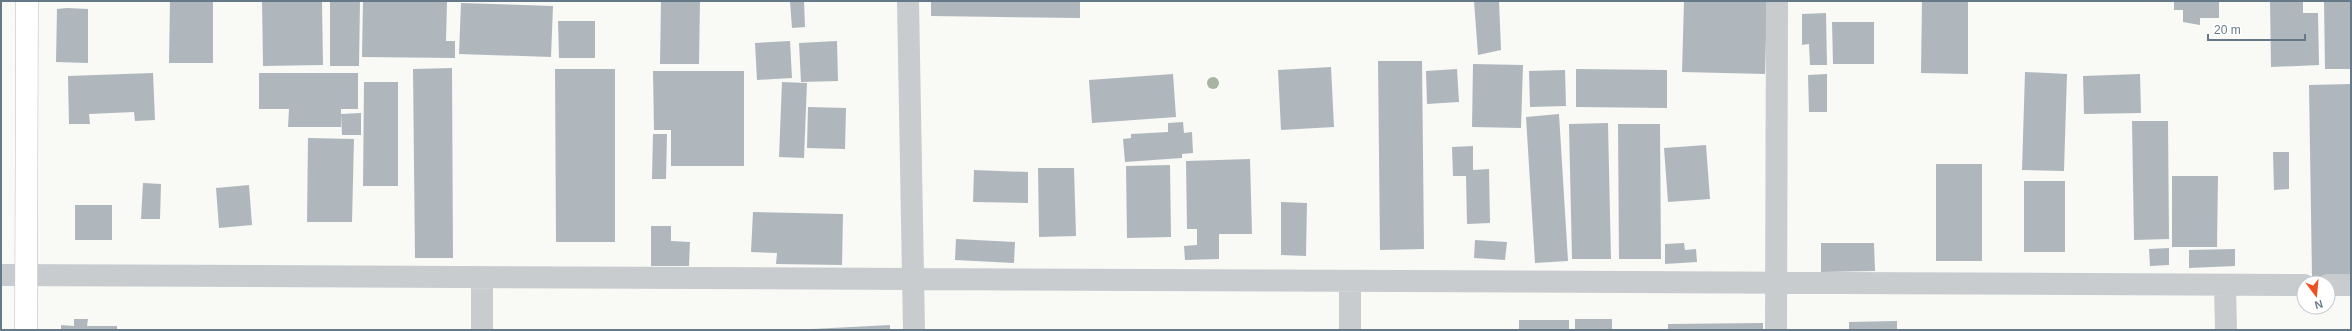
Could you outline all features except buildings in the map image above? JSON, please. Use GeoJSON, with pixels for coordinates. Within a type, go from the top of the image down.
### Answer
{"type":"FeatureCollection","features":[{"type":"Feature","properties":{"kind":"street"},"geometry":{"type":"LineString","coordinates":[[26,330],[27,1]]}},
{"type":"Feature","properties":{"kind":"street"},"geometry":{"type":"LineString","coordinates":[[908,1],[914,330]]}},
{"type":"Feature","properties":{"kind":"street"},"geometry":{"type":"LineString","coordinates":[[1776,330],[1777,1]]}},
{"type":"Feature","properties":{"kind":"street"},"geometry":{"type":"LineString","coordinates":[[1,276],[2296,285]]}},
{"type":"Feature","properties":{"kind":"street"},"geometry":{"type":"LineString","coordinates":[[482,278],[482,330]]}},
{"type":"Feature","properties":{"kind":"street"},"geometry":{"type":"LineString","coordinates":[[1350,281],[1350,330]]}},
{"type":"Feature","properties":{"kind":"street"},"geometry":{"type":"LineString","coordinates":[[2225,285],[2226,330]]}},
{"type":"Feature","properties":{"kind":"street"},"geometry":{"type":"LineString","coordinates":[[2336,285],[2351,285]]}}]}
